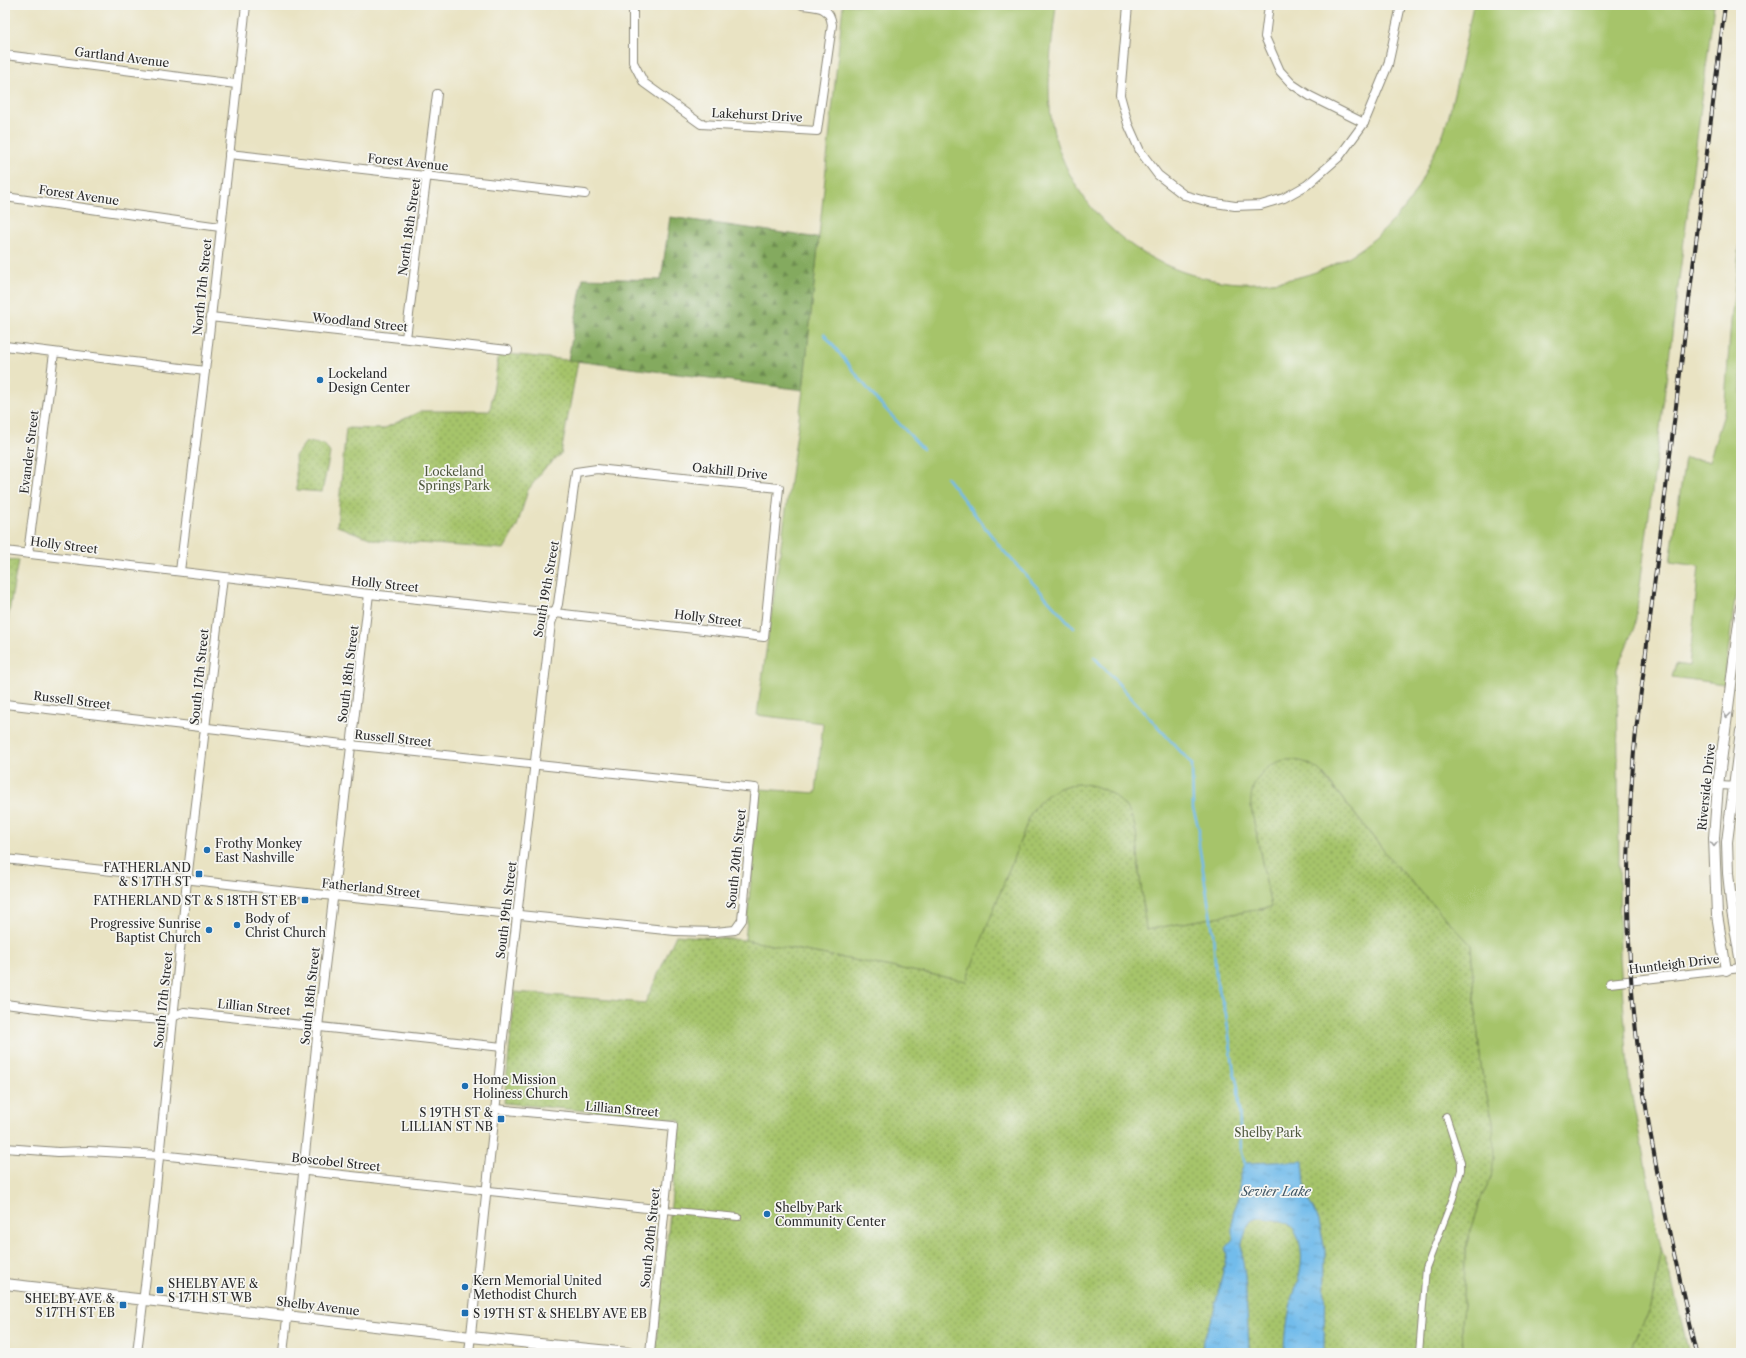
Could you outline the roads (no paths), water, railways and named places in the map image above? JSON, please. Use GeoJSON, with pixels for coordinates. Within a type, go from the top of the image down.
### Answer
{"type":"FeatureCollection","features":[{"type":"Feature","properties":{"kind":"street","name":"North 17th Street"},"geometry":{"type":"LineString","coordinates":[[180,571],[205,371],[246,5]]}},
{"type":"Feature","properties":{"kind":"street","name":"Lakehurst Drive"},"geometry":{"type":"LineString","coordinates":[[633,5],[633,62],[644,84],[701,124],[818,131],[832,25],[831,16],[825,9],[802,5]]}},
{"type":"Feature","properties":{"kind":"street"},"geometry":{"type":"LineString","coordinates":[[1128,5],[1120,95],[1128,124],[1140,151],[1158,175],[1184,195],[1209,202],[1234,206],[1261,205],[1284,198],[1307,185],[1339,157],[1364,123],[1388,65],[1401,5]]}},
{"type":"Feature","properties":{"kind":"street"},"geometry":{"type":"LineString","coordinates":[[1269,5],[1265,37],[1280,71],[1292,84],[1310,96],[1364,123]]}},
{"type":"Feature","properties":{"kind":"street","name":"Gartland Avenue"},"geometry":{"type":"LineString","coordinates":[[5,55],[236,84]]}},
{"type":"Feature","properties":{"kind":"street","name":"North 18th Street"},"geometry":{"type":"LineString","coordinates":[[406,338],[428,176],[437,94]]}},
{"type":"Feature","properties":{"kind":"street","name":"Forest Avenue"},"geometry":{"type":"LineString","coordinates":[[229,154],[585,194]]}},
{"type":"Feature","properties":{"kind":"street","name":"Forest Avenue"},"geometry":{"type":"LineString","coordinates":[[5,197],[220,227]]}},
{"type":"Feature","properties":{"kind":"street","name":"Woodland Street"},"geometry":{"type":"LineString","coordinates":[[210,317],[508,350]]}},
{"type":"Feature","properties":{"kind":"street"},"geometry":{"type":"LineString","coordinates":[[5,346],[205,371]]}},
{"type":"Feature","properties":{"kind":"street","name":"Evander Street"},"geometry":{"type":"LineString","coordinates":[[28,553],[54,353]]}},
{"type":"Feature","properties":{"kind":"street","name":"Oakhill Drive"},"geometry":{"type":"LineString","coordinates":[[576,472],[597,469],[779,488],[764,637]]}},
{"type":"Feature","properties":{"kind":"street","name":"South 19th Street"},"geometry":{"type":"LineString","coordinates":[[469,1353],[517,915],[552,623],[558,604],[576,472]]}},
{"type":"Feature","properties":{"kind":"street","name":"Holly Street"},"geometry":{"type":"LineString","coordinates":[[5,551],[369,594],[555,613],[764,637]]}},
{"type":"Feature","properties":{"kind":"street","name":"South 17th Street"},"geometry":{"type":"LineString","coordinates":[[137,1353],[160,1155],[187,880],[223,577]]}},
{"type":"Feature","properties":{"kind":"street","name":"South 18th Street"},"geometry":{"type":"LineString","coordinates":[[283,1353],[318,1026],[369,594]]}},
{"type":"Feature","properties":{"kind":"street","name":"Riverside Drive"},"geometry":{"type":"LineString","coordinates":[[1726,970],[1717,915],[1714,873],[1714,838],[1718,785],[1739,637],[1741,607]]}},
{"type":"Feature","properties":{"kind":"street","name":"Russell Street"},"geometry":{"type":"LineString","coordinates":[[5,704],[205,729],[755,788]]}},
{"type":"Feature","properties":{"kind":"street"},"geometry":{"type":"LineString","coordinates":[[1741,731],[1738,786],[1727,842],[1728,873],[1732,911],[1741,963]]}},
{"type":"Feature","properties":{"kind":"street"},"geometry":{"type":"LineString","coordinates":[[1718,785],[1738,786]]}},
{"type":"Feature","properties":{"kind":"street","name":"South 20th Street"},"geometry":{"type":"LineString","coordinates":[[735,930],[740,925],[742,918],[755,788]]}},
{"type":"Feature","properties":{"kind":"street","name":"Fatherland Street"},"geometry":{"type":"LineString","coordinates":[[5,859],[334,896],[675,931],[715,932],[735,930]]}},
{"type":"Feature","properties":{"kind":"street","name":"Huntleigh Drive"},"geometry":{"type":"LineString","coordinates":[[1610,983],[1741,968]]}},
{"type":"Feature","properties":{"kind":"street","name":"Lillian Street"},"geometry":{"type":"LineString","coordinates":[[5,1004],[102,1016],[166,1020],[174,1015],[184,1012],[502,1047]]}},
{"type":"Feature","properties":{"kind":"street","name":"Lillian Street"},"geometry":{"type":"LineString","coordinates":[[496,1109],[673,1126]]}},
{"type":"Feature","properties":{"kind":"street"},"geometry":{"type":"LineString","coordinates":[[1419,1353],[1426,1268],[1453,1198],[1461,1170],[1461,1162],[1446,1116]]}},
{"type":"Feature","properties":{"kind":"street","name":"South 20th Street"},"geometry":{"type":"LineString","coordinates":[[650,1353],[673,1126]]}},
{"type":"Feature","properties":{"kind":"street","name":"Boscobel Street"},"geometry":{"type":"LineString","coordinates":[[5,1148],[43,1151],[88,1151],[160,1155],[665,1210]]}},
{"type":"Feature","properties":{"kind":"street"},"geometry":{"type":"LineString","coordinates":[[665,1210],[738,1217]]}},
{"type":"Feature","properties":{"kind":"street","name":"Shelby Avenue"},"geometry":{"type":"LineString","coordinates":[[5,1284],[471,1337],[629,1353]]}},
{"type":"Feature","properties":{"kind":"water","name":"Sevier Lake"},"geometry":{"type":"Polygon","coordinates":[[[1303,1161],[1306,1195],[1319,1221],[1325,1250],[1324,1353],[1285,1353],[1289,1312],[1300,1273],[1300,1247],[1297,1234],[1290,1225],[1280,1221],[1261,1218],[1252,1220],[1248,1225],[1242,1243],[1249,1345],[1252,1353],[1201,1353],[1205,1335],[1213,1314],[1227,1254],[1225,1248],[1233,1239],[1233,1213],[1240,1195],[1240,1175],[1242,1168],[1246,1163],[1303,1161]]]}},
{"type":"Feature","properties":{"kind":"waterway"},"geometry":{"type":"LineString","coordinates":[[824,334],[876,399],[923,449]]}},
{"type":"Feature","properties":{"kind":"waterway"},"geometry":{"type":"LineString","coordinates":[[946,477],[1001,548],[1074,628]]}},
{"type":"Feature","properties":{"kind":"waterway"},"geometry":{"type":"LineString","coordinates":[[1094,657],[1192,764],[1193,809],[1199,829],[1199,845],[1213,932],[1216,979],[1226,1014],[1234,1072],[1238,1087],[1241,1149],[1245,1164]]}},
{"type":"Feature","properties":{"kind":"railway"},"geometry":{"type":"LineString","coordinates":[[1697,1353],[1666,1218],[1642,1083],[1636,1037],[1630,963],[1628,849],[1636,728],[1725,5]]}},
{"type":"Feature","properties":{"kind":"place","name":"Lockeland Design Center"},"geometry":{"type":"Point","coordinates":[320,380]}},
{"type":"Feature","properties":{"kind":"place","name":"Frothy Monkey East Nashville"},"geometry":{"type":"Point","coordinates":[207,850]}},
{"type":"Feature","properties":{"kind":"place","name":"FATHERLAND & S 17TH ST"},"geometry":{"type":"Point","coordinates":[199,874]}},
{"type":"Feature","properties":{"kind":"place","name":"FATHERLAND ST & S 18TH ST EB"},"geometry":{"type":"Point","coordinates":[305,900]}},
{"type":"Feature","properties":{"kind":"place","name":"Body of Christ Church"},"geometry":{"type":"Point","coordinates":[237,925]}},
{"type":"Feature","properties":{"kind":"place","name":"Progressive Sunrise Baptist Church"},"geometry":{"type":"Point","coordinates":[209,930]}},
{"type":"Feature","properties":{"kind":"place","name":"Home Mission Holiness Church"},"geometry":{"type":"Point","coordinates":[465,1086]}},
{"type":"Feature","properties":{"kind":"place","name":"S 19TH ST & LILLIAN ST NB"},"geometry":{"type":"Point","coordinates":[501,1119]}},
{"type":"Feature","properties":{"kind":"place","name":"Shelby Park Community Center"},"geometry":{"type":"Point","coordinates":[767,1214]}},
{"type":"Feature","properties":{"kind":"place","name":"Kern Memorial United Methodist Church"},"geometry":{"type":"Point","coordinates":[465,1287]}},
{"type":"Feature","properties":{"kind":"place","name":"SHELBY AVE & S 17TH ST WB"},"geometry":{"type":"Point","coordinates":[160,1290]}},
{"type":"Feature","properties":{"kind":"place","name":"SHELBY AVE & S 17TH ST EB"},"geometry":{"type":"Point","coordinates":[123,1305]}},
{"type":"Feature","properties":{"kind":"place","name":"S 19TH ST & SHELBY AVE EB"},"geometry":{"type":"Point","coordinates":[465,1313]}},
{"type":"Feature","properties":{"kind":"park label","name":"Lockeland Springs Park"},"geometry":{"type":"Point","coordinates":[454,478]}},
{"type":"Feature","properties":{"kind":"park label","name":"Shelby Park"},"geometry":{"type":"Point","coordinates":[1268,1132]}}]}
